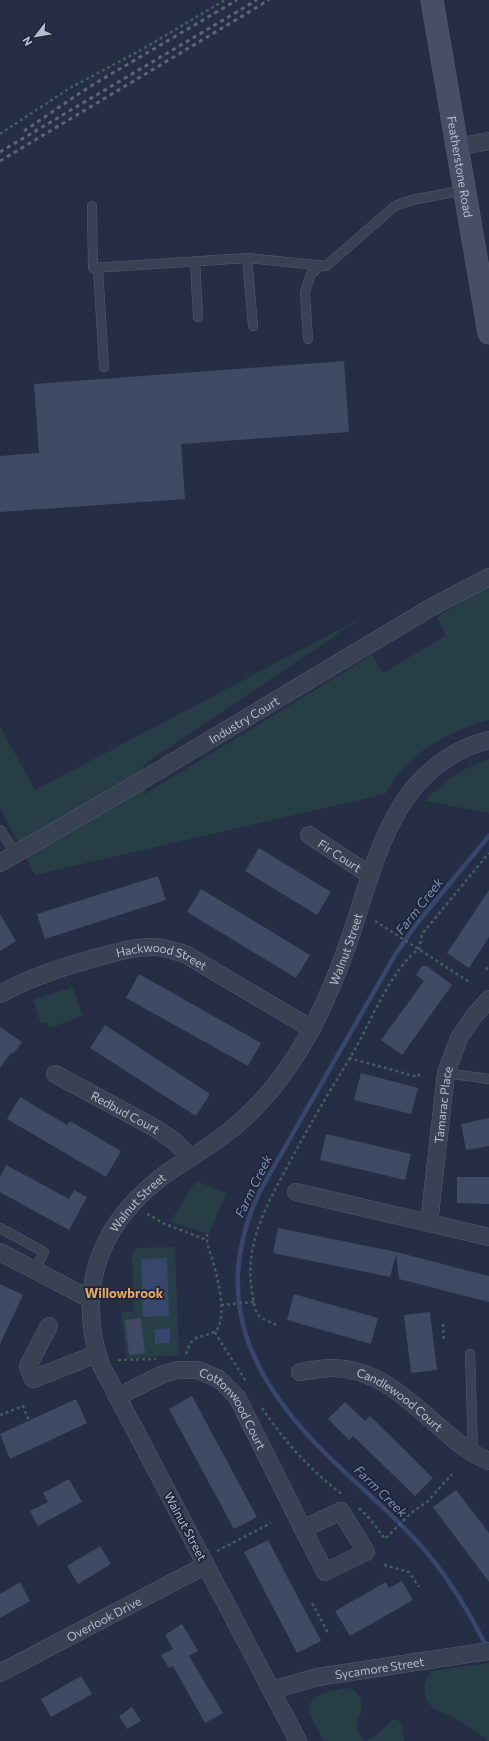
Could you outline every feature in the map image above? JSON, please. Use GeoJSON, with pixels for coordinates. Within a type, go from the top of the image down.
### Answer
{"type":"FeatureCollection","features":[{"type":"Feature","properties":{"kind":"street","name":"Featherstone Road"},"geometry":{"type":"LineString","coordinates":[[432,0],[489,333]]}},
{"type":"Feature","properties":{"kind":"street"},"geometry":{"type":"LineString","coordinates":[[458,147],[489,141]]}},
{"type":"Feature","properties":{"kind":"street","name":"Industry Court"},"geometry":{"type":"LineString","coordinates":[[0,863],[141,781],[430,608],[489,576]]}},
{"type":"Feature","properties":{"kind":"street","name":"Walnut Street"},"geometry":{"type":"LineString","coordinates":[[298,1741],[272,1690],[211,1558],[117,1397],[103,1369],[97,1354],[91,1329],[90,1300],[94,1275],[109,1236],[138,1198],[163,1176],[191,1158],[247,1116],[271,1091],[293,1063],[312,1029],[334,980],[370,875],[394,817],[406,797],[420,779],[438,764],[457,752],[489,740]]}},
{"type":"Feature","properties":{"kind":"street","name":"Fir Court"},"geometry":{"type":"LineString","coordinates":[[309,835],[370,875]]}},
{"type":"Feature","properties":{"kind":"street","name":"Hackwood Street"},"geometry":{"type":"LineString","coordinates":[[0,994],[18,984],[52,970],[129,949],[154,947],[186,954],[312,1029]]}},
{"type":"Feature","properties":{"kind":"street","name":"Tamarac Place"},"geometry":{"type":"LineString","coordinates":[[429,1223],[446,1073],[459,1038],[489,998]]}},
{"type":"Feature","properties":{"kind":"street","name":"Redbud Court"},"geometry":{"type":"LineString","coordinates":[[54,1074],[155,1128],[174,1141],[191,1158]]}},
{"type":"Feature","properties":{"kind":"street"},"geometry":{"type":"LineString","coordinates":[[296,1192],[489,1237]]}},
{"type":"Feature","properties":{"kind":"street"},"geometry":{"type":"LineString","coordinates":[[0,1252],[90,1300]]}},
{"type":"Feature","properties":{"kind":"street"},"geometry":{"type":"LineString","coordinates":[[50,1326],[28,1366],[33,1378],[97,1354]]}},
{"type":"Feature","properties":{"kind":"street","name":"Candlewood Court"},"geometry":{"type":"LineString","coordinates":[[300,1372],[332,1368],[348,1369],[367,1374],[384,1382],[473,1453],[489,1461]]}},
{"type":"Feature","properties":{"kind":"street","name":"Cottonwood Court"},"geometry":{"type":"LineString","coordinates":[[117,1397],[162,1375],[177,1370],[198,1370],[219,1379],[237,1397],[303,1529]]}},
{"type":"Feature","properties":{"kind":"street","name":"Overlook Drive"},"geometry":{"type":"LineString","coordinates":[[0,1673],[211,1558]]}},
{"type":"Feature","properties":{"kind":"street","name":"Sycamore Street"},"geometry":{"type":"LineString","coordinates":[[272,1690],[318,1677],[489,1651]]}},
{"type":"Feature","properties":{"kind":"lane"},"geometry":{"type":"LineString","coordinates":[[92,206],[93,268],[248,258],[326,266],[395,206],[412,200],[465,190]]}},
{"type":"Feature","properties":{"kind":"lane"},"geometry":{"type":"LineString","coordinates":[[248,258],[253,326]]}},
{"type":"Feature","properties":{"kind":"lane"},"geometry":{"type":"LineString","coordinates":[[195,261],[198,317]]}},
{"type":"Feature","properties":{"kind":"lane"},"geometry":{"type":"LineString","coordinates":[[308,339],[305,292],[311,274],[321,265]]}},
{"type":"Feature","properties":{"kind":"lane"},"geometry":{"type":"LineString","coordinates":[[98,268],[104,367]]}},
{"type":"Feature","properties":{"kind":"lane"},"geometry":{"type":"LineString","coordinates":[[0,830],[16,853]]}},
{"type":"Feature","properties":{"kind":"lane"},"geometry":{"type":"LineString","coordinates":[[446,1073],[489,1079]]}},
{"type":"Feature","properties":{"kind":"lane"},"geometry":{"type":"LineString","coordinates":[[0,1228],[44,1252],[35,1270]]}},
{"type":"Feature","properties":{"kind":"lane"},"geometry":{"type":"LineString","coordinates":[[470,1354],[473,1453]]}},
{"type":"Feature","properties":{"kind":"path"},"geometry":{"type":"LineString","coordinates":[[0,134],[70,88],[147,47],[225,0]]}},
{"type":"Feature","properties":{"kind":"path"},"geometry":{"type":"LineString","coordinates":[[276,1325],[260,1317],[253,1302],[249,1279],[250,1261],[263,1212],[306,1131],[405,961],[419,950],[420,940],[424,931],[489,853]]}},
{"type":"Feature","properties":{"kind":"path"},"geometry":{"type":"LineString","coordinates":[[375,921],[471,983]]}},
{"type":"Feature","properties":{"kind":"path"},"geometry":{"type":"LineString","coordinates":[[486,970],[489,965]]}},
{"type":"Feature","properties":{"kind":"path"},"geometry":{"type":"LineString","coordinates":[[349,1058],[418,1077],[420,1072]]}},
{"type":"Feature","properties":{"kind":"path"},"geometry":{"type":"LineString","coordinates":[[147,1214],[165,1224],[206,1240]]}},
{"type":"Feature","properties":{"kind":"path"},"geometry":{"type":"LineString","coordinates":[[182,1357],[193,1340],[200,1336],[215,1332],[220,1324],[221,1305],[215,1271],[206,1240],[207,1234]]}},
{"type":"Feature","properties":{"kind":"path"},"geometry":{"type":"LineString","coordinates":[[221,1305],[253,1302]]}},
{"type":"Feature","properties":{"kind":"path"},"geometry":{"type":"LineString","coordinates":[[443,1324],[444,1342]]}},
{"type":"Feature","properties":{"kind":"path"},"geometry":{"type":"LineString","coordinates":[[215,1332],[235,1366],[239,1368],[250,1389]]}},
{"type":"Feature","properties":{"kind":"path"},"geometry":{"type":"LineString","coordinates":[[118,1360],[157,1359]]}},
{"type":"Feature","properties":{"kind":"path"},"geometry":{"type":"LineString","coordinates":[[258,1403],[299,1455],[321,1477],[348,1499]]}},
{"type":"Feature","properties":{"kind":"path"},"geometry":{"type":"LineString","coordinates":[[0,1415],[23,1406],[29,1421]]}},
{"type":"Feature","properties":{"kind":"path"},"geometry":{"type":"LineString","coordinates":[[357,1506],[370,1519],[385,1539],[411,1514],[428,1501],[452,1474]]}},
{"type":"Feature","properties":{"kind":"path"},"geometry":{"type":"LineString","coordinates":[[211,1558],[271,1523]]}},
{"type":"Feature","properties":{"kind":"path"},"geometry":{"type":"LineString","coordinates":[[384,1564],[409,1572],[419,1587]]}},
{"type":"Feature","properties":{"kind":"path"},"geometry":{"type":"LineString","coordinates":[[312,1604],[328,1633]]}},
{"type":"Feature","properties":{"kind":"shaded area"},"geometry":{"type":"Polygon","coordinates":[[[489,587],[489,720],[453,733],[420,753],[401,771],[385,794],[35,875],[0,808],[0,726],[35,790],[363,617],[143,765],[145,794],[372,655],[383,673],[446,635],[437,617],[489,587]]]}},
{"type":"Feature","properties":{"kind":"shaded area"},"geometry":{"type":"Polygon","coordinates":[[[489,759],[489,813],[424,801],[454,776],[489,759]]]}},
{"type":"Feature","properties":{"kind":"shaded area"},"geometry":{"type":"Polygon","coordinates":[[[73,987],[82,1016],[50,1028],[46,1022],[41,1024],[33,1000],[73,987]]]}},
{"type":"Feature","properties":{"kind":"shaded area"},"geometry":{"type":"Polygon","coordinates":[[[196,1181],[226,1193],[209,1234],[170,1222],[196,1181]]]}},
{"type":"Feature","properties":{"kind":"shaded area"},"geometry":{"type":"Polygon","coordinates":[[[175,1247],[179,1355],[127,1359],[121,1312],[134,1311],[132,1255],[135,1248],[175,1247]]]}},
{"type":"Feature","properties":{"kind":"shaded area"},"geometry":{"type":"Polygon","coordinates":[[[489,1663],[489,1741],[487,1741],[484,1737],[465,1724],[433,1707],[426,1698],[425,1687],[431,1671],[489,1663]]]}},
{"type":"Feature","properties":{"kind":"shaded area"},"geometry":{"type":"Polygon","coordinates":[[[343,1688],[356,1691],[360,1698],[361,1712],[357,1723],[357,1729],[365,1741],[324,1741],[311,1717],[308,1705],[320,1694],[343,1688]]]}},
{"type":"Feature","properties":{"kind":"shaded area"},"geometry":{"type":"Polygon","coordinates":[[[392,1720],[398,1720],[401,1724],[404,1741],[365,1741],[376,1735],[392,1720]]]}},
{"type":"Feature","properties":{"kind":"water"},"geometry":{"type":"Polygon","coordinates":[[[167,1258],[169,1316],[143,1317],[141,1259],[167,1258]]]}},
{"type":"Feature","properties":{"kind":"water"},"geometry":{"type":"Polygon","coordinates":[[[170,1328],[170,1343],[155,1344],[155,1329],[170,1328]]]}},
{"type":"Feature","properties":{"kind":"building"},"geometry":{"type":"Polygon","coordinates":[[[344,361],[349,432],[181,444],[185,499],[0,512],[0,456],[39,453],[34,384],[344,361]]]}},
{"type":"Feature","properties":{"kind":"building"},"geometry":{"type":"Polygon","coordinates":[[[259,848],[331,892],[317,915],[245,871],[259,848]]]}},
{"type":"Feature","properties":{"kind":"building"},"geometry":{"type":"Polygon","coordinates":[[[158,876],[166,900],[45,939],[37,914],[158,876]]]}},
{"type":"Feature","properties":{"kind":"building"},"geometry":{"type":"Polygon","coordinates":[[[201,889],[310,955],[296,978],[187,912],[201,889]]]}},
{"type":"Feature","properties":{"kind":"building"},"geometry":{"type":"Polygon","coordinates":[[[489,890],[489,937],[469,968],[447,953],[489,890]]]}},
{"type":"Feature","properties":{"kind":"building"},"geometry":{"type":"Polygon","coordinates":[[[0,914],[16,941],[0,951],[0,914]]]}},
{"type":"Feature","properties":{"kind":"building"},"geometry":{"type":"Polygon","coordinates":[[[422,966],[427,966],[452,985],[402,1055],[381,1040],[424,981],[416,975],[422,966]]]}},
{"type":"Feature","properties":{"kind":"building"},"geometry":{"type":"Polygon","coordinates":[[[139,974],[261,1043],[248,1066],[126,998],[139,974]]]}},
{"type":"Feature","properties":{"kind":"building"},"geometry":{"type":"Polygon","coordinates":[[[105,1025],[210,1094],[196,1116],[90,1048],[105,1025]]]}},
{"type":"Feature","properties":{"kind":"building"},"geometry":{"type":"Polygon","coordinates":[[[0,1027],[22,1042],[13,1054],[11,1053],[0,1068],[0,1027]]]}},
{"type":"Feature","properties":{"kind":"building"},"geometry":{"type":"Polygon","coordinates":[[[361,1073],[418,1088],[411,1114],[354,1100],[361,1073]]]}},
{"type":"Feature","properties":{"kind":"building"},"geometry":{"type":"Polygon","coordinates":[[[20,1097],[67,1125],[70,1121],[121,1151],[106,1177],[7,1119],[20,1097]]]}},
{"type":"Feature","properties":{"kind":"building"},"geometry":{"type":"Polygon","coordinates":[[[489,1118],[489,1146],[466,1150],[461,1124],[489,1118]]]}},
{"type":"Feature","properties":{"kind":"building"},"geometry":{"type":"Polygon","coordinates":[[[326,1134],[411,1154],[405,1180],[320,1160],[326,1134]]]}},
{"type":"Feature","properties":{"kind":"building"},"geometry":{"type":"Polygon","coordinates":[[[6,1165],[69,1199],[74,1190],[87,1197],[69,1230],[0,1192],[0,1177],[6,1165]]]}},
{"type":"Feature","properties":{"kind":"building"},"geometry":{"type":"Polygon","coordinates":[[[457,1177],[489,1177],[489,1204],[457,1203],[457,1177]]]}},
{"type":"Feature","properties":{"kind":"building"},"geometry":{"type":"Polygon","coordinates":[[[278,1228],[396,1252],[489,1276],[489,1302],[399,1279],[396,1254],[390,1277],[273,1253],[278,1228]]]}},
{"type":"Feature","properties":{"kind":"building"},"geometry":{"type":"Polygon","coordinates":[[[0,1284],[23,1295],[0,1344],[0,1284]]]}},
{"type":"Feature","properties":{"kind":"building"},"geometry":{"type":"Polygon","coordinates":[[[294,1294],[378,1318],[371,1344],[287,1320],[294,1294]]]}},
{"type":"Feature","properties":{"kind":"building"},"geometry":{"type":"Polygon","coordinates":[[[430,1312],[437,1370],[411,1373],[404,1315],[430,1312]]]}},
{"type":"Feature","properties":{"kind":"building"},"geometry":{"type":"Polygon","coordinates":[[[141,1318],[145,1353],[129,1355],[125,1320],[141,1318]]]}},
{"type":"Feature","properties":{"kind":"building"},"geometry":{"type":"Polygon","coordinates":[[[192,1396],[257,1517],[234,1529],[169,1409],[192,1396]]]}},
{"type":"Feature","properties":{"kind":"building"},"geometry":{"type":"Polygon","coordinates":[[[76,1399],[87,1423],[10,1459],[0,1434],[76,1399]]]}},
{"type":"Feature","properties":{"kind":"building"},"geometry":{"type":"Polygon","coordinates":[[[345,1402],[365,1421],[370,1416],[433,1478],[415,1496],[353,1436],[349,1440],[328,1419],[345,1402]]]}},
{"type":"Feature","properties":{"kind":"building"},"geometry":{"type":"Polygon","coordinates":[[[69,1479],[82,1502],[38,1526],[30,1511],[48,1502],[43,1493],[69,1479]]]}},
{"type":"Feature","properties":{"kind":"building"},"geometry":{"type":"Polygon","coordinates":[[[456,1490],[489,1533],[489,1582],[433,1507],[456,1490]]]}},
{"type":"Feature","properties":{"kind":"building"},"geometry":{"type":"Polygon","coordinates":[[[268,1540],[321,1641],[297,1653],[244,1552],[268,1540]]]}},
{"type":"Feature","properties":{"kind":"building"},"geometry":{"type":"Polygon","coordinates":[[[100,1546],[111,1564],[78,1584],[67,1566],[100,1546]]]}},
{"type":"Feature","properties":{"kind":"building"},"geometry":{"type":"Polygon","coordinates":[[[402,1581],[413,1600],[350,1636],[335,1611],[386,1582],[389,1588],[402,1581]]]}},
{"type":"Feature","properties":{"kind":"building"},"geometry":{"type":"Polygon","coordinates":[[[20,1582],[30,1601],[0,1618],[0,1594],[20,1582]]]}},
{"type":"Feature","properties":{"kind":"building"},"geometry":{"type":"Polygon","coordinates":[[[182,1624],[198,1651],[189,1656],[223,1713],[205,1723],[173,1666],[169,1668],[161,1655],[173,1649],[165,1635],[182,1624]]]}},
{"type":"Feature","properties":{"kind":"building"},"geometry":{"type":"Polygon","coordinates":[[[81,1676],[92,1694],[51,1717],[41,1699],[81,1676]]]}},
{"type":"Feature","properties":{"kind":"building"},"geometry":{"type":"Polygon","coordinates":[[[132,1707],[141,1721],[127,1729],[119,1716],[132,1707]]]}},
{"type":"Feature","properties":{"kind":"waterway","name":"Farm Creek"},"geometry":{"type":"LineString","coordinates":[[484,1642],[453,1587],[424,1549],[392,1516],[328,1456],[300,1427],[277,1397],[259,1366],[246,1334],[239,1301],[238,1266],[245,1229],[260,1191],[395,955],[418,922],[489,836]]}},
{"type":"Feature","properties":{"kind":"railway"},"geometry":{"type":"LineString","coordinates":[[24,131],[89,87],[237,0]]}},
{"type":"Feature","properties":{"kind":"railway"},"geometry":{"type":"LineString","coordinates":[[0,152],[257,0]]}},
{"type":"Feature","properties":{"kind":"railway"},"geometry":{"type":"LineString","coordinates":[[0,161],[269,0]]}},
{"type":"Feature","properties":{"kind":"district","name":"Willowbrook"},"geometry":{"type":"Point","coordinates":[124,1293]}}]}
